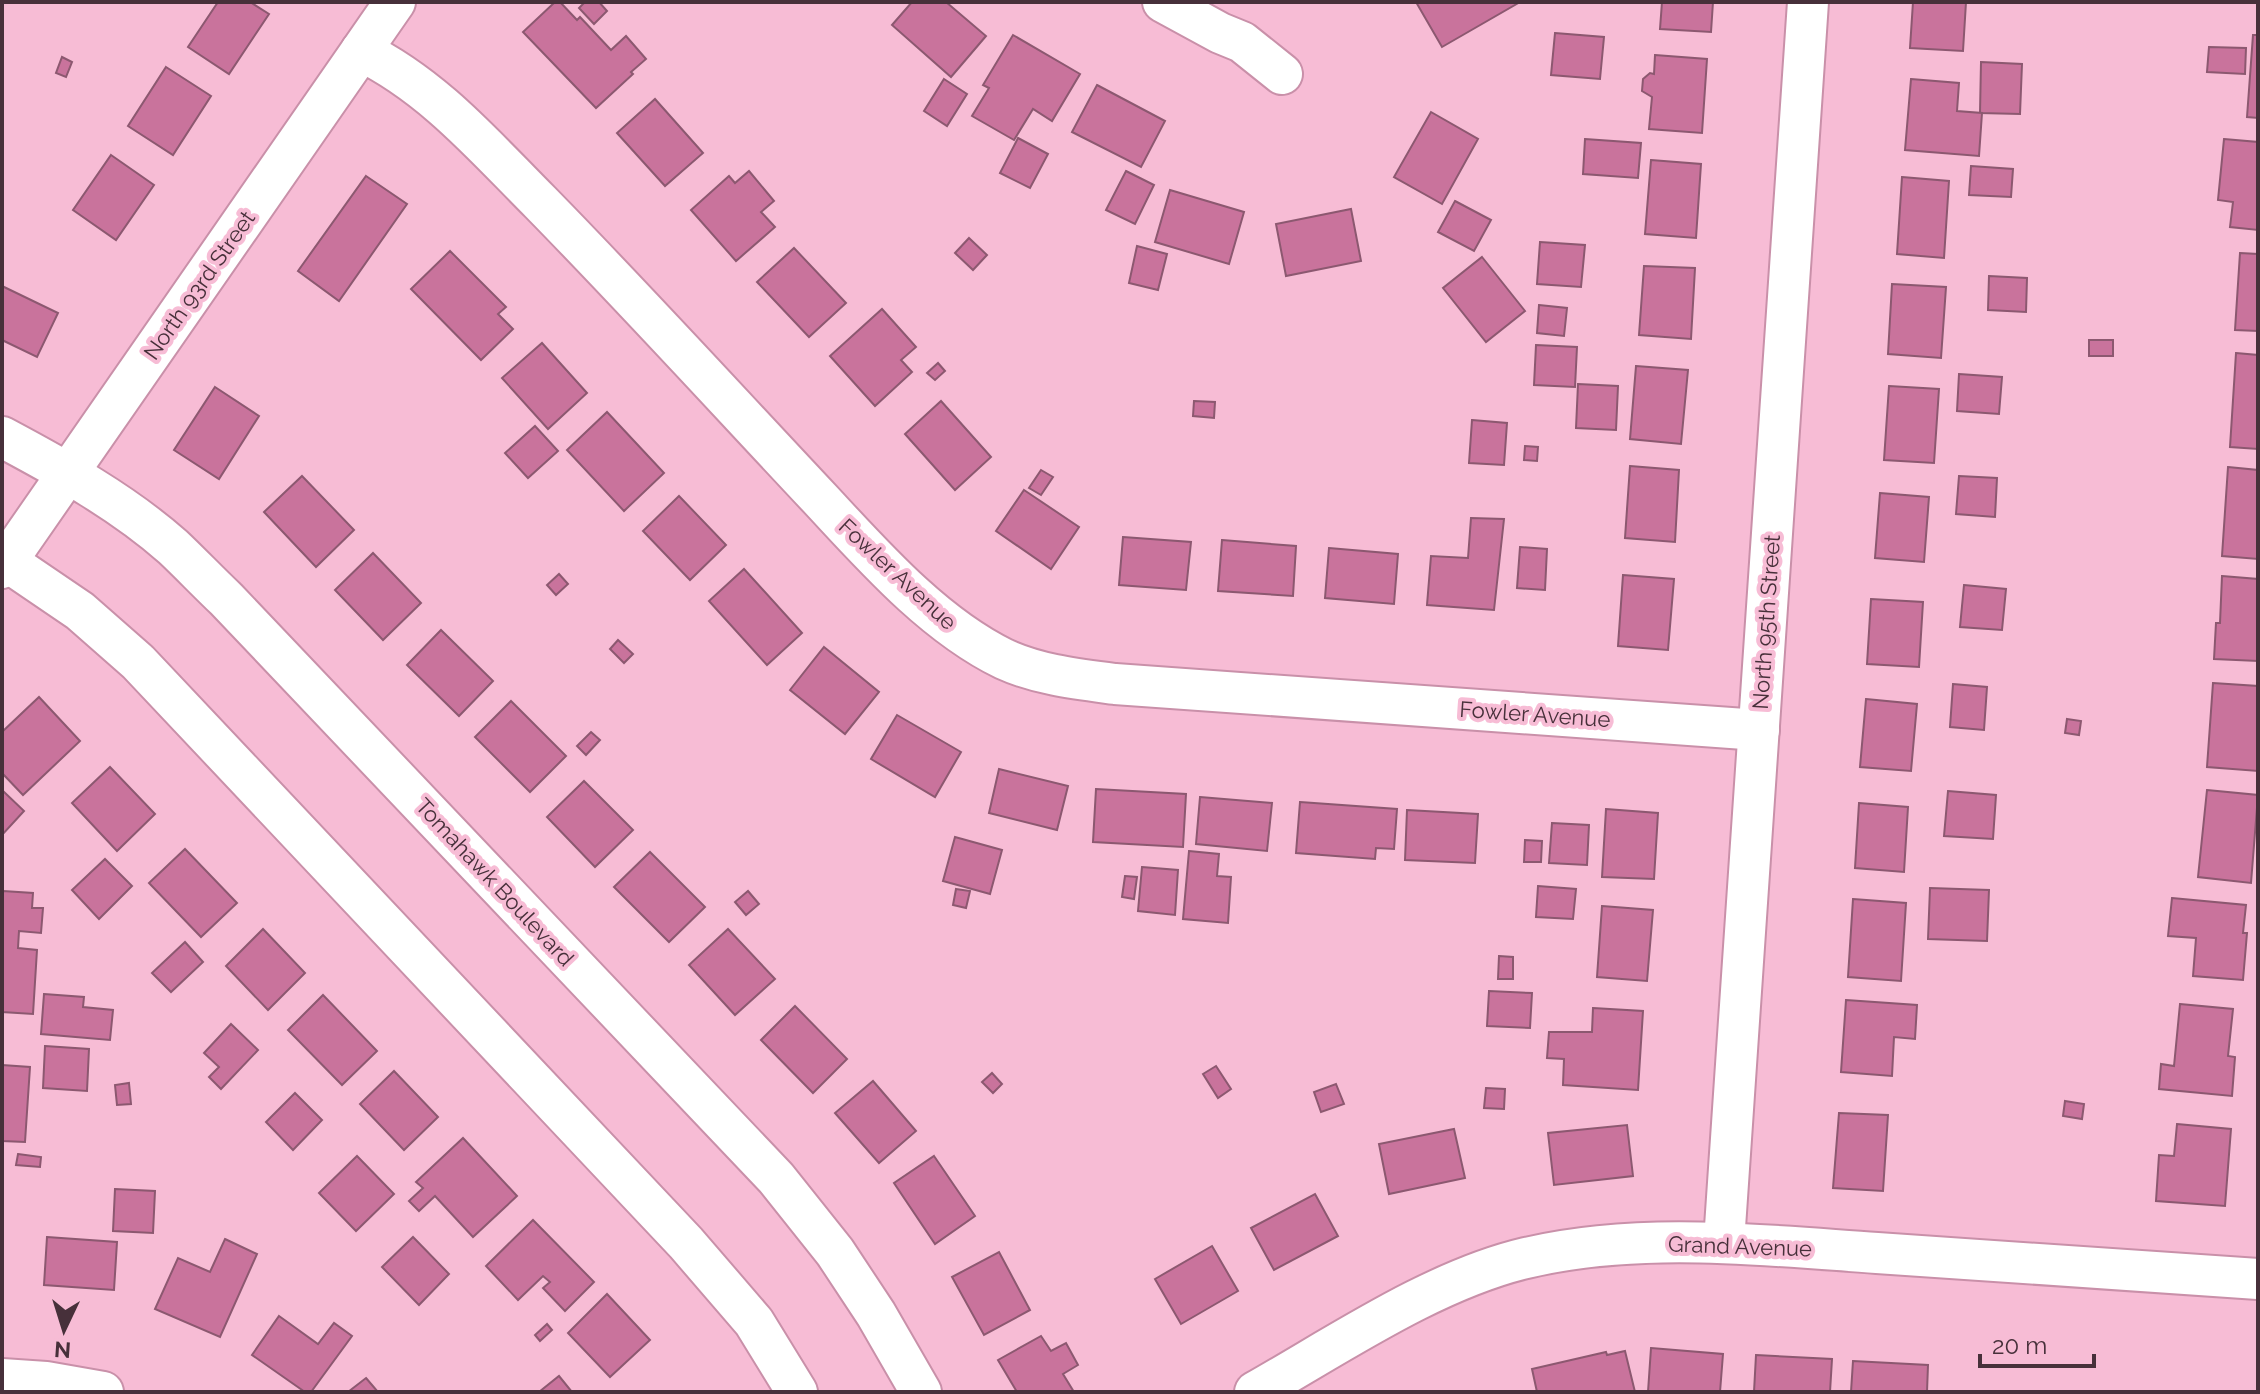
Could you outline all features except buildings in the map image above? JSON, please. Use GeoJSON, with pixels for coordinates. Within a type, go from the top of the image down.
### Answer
{"type":"FeatureCollection","features":[{"type":"Feature","properties":{"kind":"street","name":"North 93rd Street"},"geometry":{"type":"LineString","coordinates":[[4,563],[395,2]]}},
{"type":"Feature","properties":{"kind":"street"},"geometry":{"type":"LineString","coordinates":[[1163,2],[1242,42],[1282,74]]}},
{"type":"Feature","properties":{"kind":"street","name":"North 95th Street"},"geometry":{"type":"LineString","coordinates":[[1724,1242],[1808,2]]}},
{"type":"Feature","properties":{"kind":"street","name":"Fowler Avenue"},"geometry":{"type":"LineString","coordinates":[[361,51],[387,64],[461,122],[574,237],[868,551],[942,619],[1002,658],[1052,675],[1115,684],[1759,730]]}},
{"type":"Feature","properties":{"kind":"street","name":"Tomahawk Boulevard"},"geometry":{"type":"LineString","coordinates":[[2,437],[69,472],[172,546],[226,599],[776,1178],[835,1252],[876,1314],[921,1392]]}},
{"type":"Feature","properties":{"kind":"street"},"geometry":{"type":"LineString","coordinates":[[4,563],[80,611],[138,662],[686,1243],[754,1322],[797,1392]]}},
{"type":"Feature","properties":{"kind":"street","name":"Grand Avenue"},"geometry":{"type":"LineString","coordinates":[[1255,1392],[1414,1302],[1465,1278],[1524,1259],[1586,1247],[1724,1242],[2258,1279]]}},
{"type":"Feature","properties":{"kind":"street"},"geometry":{"type":"LineString","coordinates":[[2,1379],[46,1382],[103,1392]]}}]}
